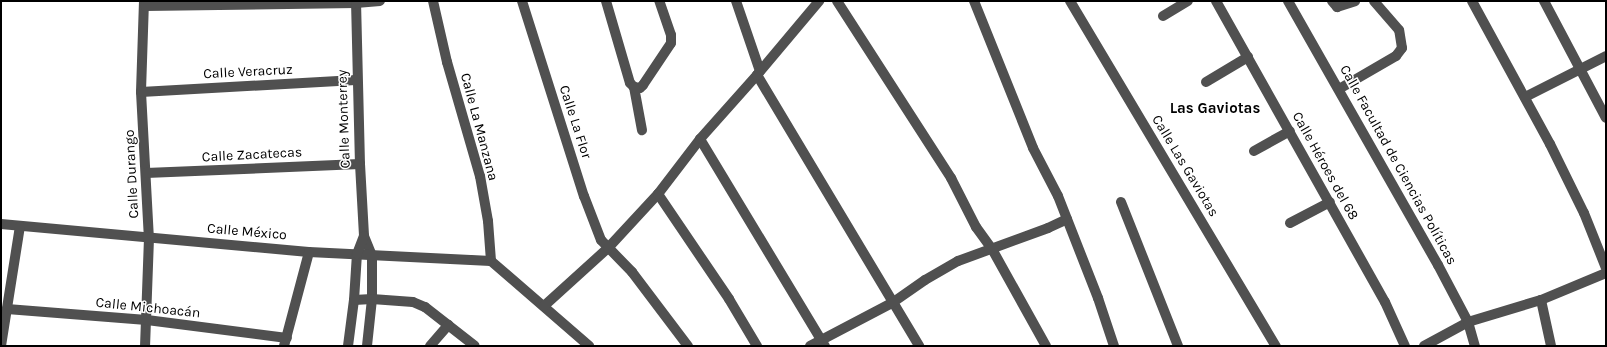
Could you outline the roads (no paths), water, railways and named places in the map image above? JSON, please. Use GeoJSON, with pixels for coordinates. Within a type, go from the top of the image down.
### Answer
{"type":"FeatureCollection","features":[{"type":"Feature","properties":{"kind":"street"},"geometry":{"type":"LineString","coordinates":[[144,3],[380,1]]}},
{"type":"Feature","properties":{"kind":"street","name":"Calle La Manzana"},"geometry":{"type":"LineString","coordinates":[[433,1],[447,62],[480,176],[488,221],[491,261]]}},
{"type":"Feature","properties":{"kind":"street","name":"Calle La Flor"},"geometry":{"type":"LineString","coordinates":[[522,1],[584,196],[601,240],[632,272],[688,346]]}},
{"type":"Feature","properties":{"kind":"street"},"geometry":{"type":"LineString","coordinates":[[606,1],[630,83],[634,87],[642,130]]}},
{"type":"Feature","properties":{"kind":"street"},"geometry":{"type":"LineString","coordinates":[[634,87],[640,88],[644,85],[671,43],[671,35],[659,1]]}},
{"type":"Feature","properties":{"kind":"street"},"geometry":{"type":"LineString","coordinates":[[736,1],[759,73],[892,304],[919,346]]}},
{"type":"Feature","properties":{"kind":"street"},"geometry":{"type":"LineString","coordinates":[[544,306],[608,248],[658,194],[700,139],[759,73],[819,1]]}},
{"type":"Feature","properties":{"kind":"street"},"geometry":{"type":"LineString","coordinates":[[837,1],[951,178],[976,227],[992,249],[1046,346]]}},
{"type":"Feature","properties":{"kind":"street"},"geometry":{"type":"LineString","coordinates":[[974,1],[1034,148],[1058,196],[1098,298],[1114,346]]}},
{"type":"Feature","properties":{"kind":"street","name":"Calle Las Gaviotas"},"geometry":{"type":"LineString","coordinates":[[1070,1],[1276,346]]}},
{"type":"Feature","properties":{"kind":"street"},"geometry":{"type":"LineString","coordinates":[[1162,16],[1188,1]]}},
{"type":"Feature","properties":{"kind":"street","name":"Calle Héroes del 68"},"geometry":{"type":"LineString","coordinates":[[1216,1],[1385,302],[1405,346]]}},
{"type":"Feature","properties":{"kind":"street","name":"Calle Facultad de Ciencias Políticas"},"geometry":{"type":"LineString","coordinates":[[1288,1],[1339,89],[1468,322],[1475,346]]}},
{"type":"Feature","properties":{"kind":"street"},"geometry":{"type":"LineString","coordinates":[[1332,1],[1337,8],[1355,1]]}},
{"type":"Feature","properties":{"kind":"street"},"geometry":{"type":"LineString","coordinates":[[1339,89],[1396,56],[1402,48],[1399,30],[1374,1]]}},
{"type":"Feature","properties":{"kind":"street"},"geometry":{"type":"LineString","coordinates":[[1472,1],[1525,97],[1584,213],[1606,268]]}},
{"type":"Feature","properties":{"kind":"street"},"geometry":{"type":"LineString","coordinates":[[1544,1],[1606,118]]}},
{"type":"Feature","properties":{"kind":"street","name":"Calle Monterrey"},"geometry":{"type":"LineString","coordinates":[[356,2],[356,80],[364,236],[372,256]]}},
{"type":"Feature","properties":{"kind":"street","name":"Calle Durango"},"geometry":{"type":"LineString","coordinates":[[144,3],[141,92],[150,238],[145,346]]}},
{"type":"Feature","properties":{"kind":"street"},"geometry":{"type":"LineString","coordinates":[[1525,97],[1606,56]]}},
{"type":"Feature","properties":{"kind":"street"},"geometry":{"type":"LineString","coordinates":[[1206,82],[1248,57]]}},
{"type":"Feature","properties":{"kind":"street","name":"Calle Veracruz"},"geometry":{"type":"LineString","coordinates":[[141,92],[356,80]]}},
{"type":"Feature","properties":{"kind":"street"},"geometry":{"type":"LineString","coordinates":[[1254,151],[1290,131]]}},
{"type":"Feature","properties":{"kind":"street"},"geometry":{"type":"LineString","coordinates":[[700,139],[823,343]]}},
{"type":"Feature","properties":{"kind":"street","name":"Calle Zacatecas"},"geometry":{"type":"LineString","coordinates":[[146,174],[360,164]]}},
{"type":"Feature","properties":{"kind":"street"},"geometry":{"type":"LineString","coordinates":[[658,194],[729,299],[757,346]]}},
{"type":"Feature","properties":{"kind":"street"},"geometry":{"type":"LineString","coordinates":[[1121,202],[1178,346]]}},
{"type":"Feature","properties":{"kind":"street"},"geometry":{"type":"LineString","coordinates":[[1290,223],[1330,202]]}},
{"type":"Feature","properties":{"kind":"street"},"geometry":{"type":"LineString","coordinates":[[810,346],[823,343],[892,304],[925,280],[958,261],[1048,228],[1067,219]]}},
{"type":"Feature","properties":{"kind":"street","name":"Calle México"},"geometry":{"type":"LineString","coordinates":[[1,224],[309,252],[491,261]]}},
{"type":"Feature","properties":{"kind":"street"},"geometry":{"type":"LineString","coordinates":[[1,346],[2,320],[7,309],[20,226]]}},
{"type":"Feature","properties":{"kind":"street","name":"Calle Monterrey"},"geometry":{"type":"LineString","coordinates":[[348,346],[354,300],[357,254],[364,236]]}},
{"type":"Feature","properties":{"kind":"street"},"geometry":{"type":"LineString","coordinates":[[285,342],[309,252]]}},
{"type":"Feature","properties":{"kind":"street"},"geometry":{"type":"LineString","coordinates":[[366,346],[372,299],[372,256]]}},
{"type":"Feature","properties":{"kind":"street"},"geometry":{"type":"LineString","coordinates":[[491,261],[589,346]]}},
{"type":"Feature","properties":{"kind":"street"},"geometry":{"type":"LineString","coordinates":[[1424,346],[1468,322],[1541,300],[1606,273]]}},
{"type":"Feature","properties":{"kind":"street"},"geometry":{"type":"LineString","coordinates":[[354,300],[372,299],[412,302],[425,307],[475,346]]}},
{"type":"Feature","properties":{"kind":"street"},"geometry":{"type":"LineString","coordinates":[[1541,300],[1550,346]]}},
{"type":"Feature","properties":{"kind":"street","name":"Calle Michoacán"},"geometry":{"type":"LineString","coordinates":[[7,309],[147,320],[285,342]]}},
{"type":"Feature","properties":{"kind":"street"},"geometry":{"type":"LineString","coordinates":[[430,346],[448,325]]}},
{"type":"Feature","properties":{"kind":"district","name":"Las Gaviotas"},"geometry":{"type":"Point","coordinates":[1215,109]}}]}
